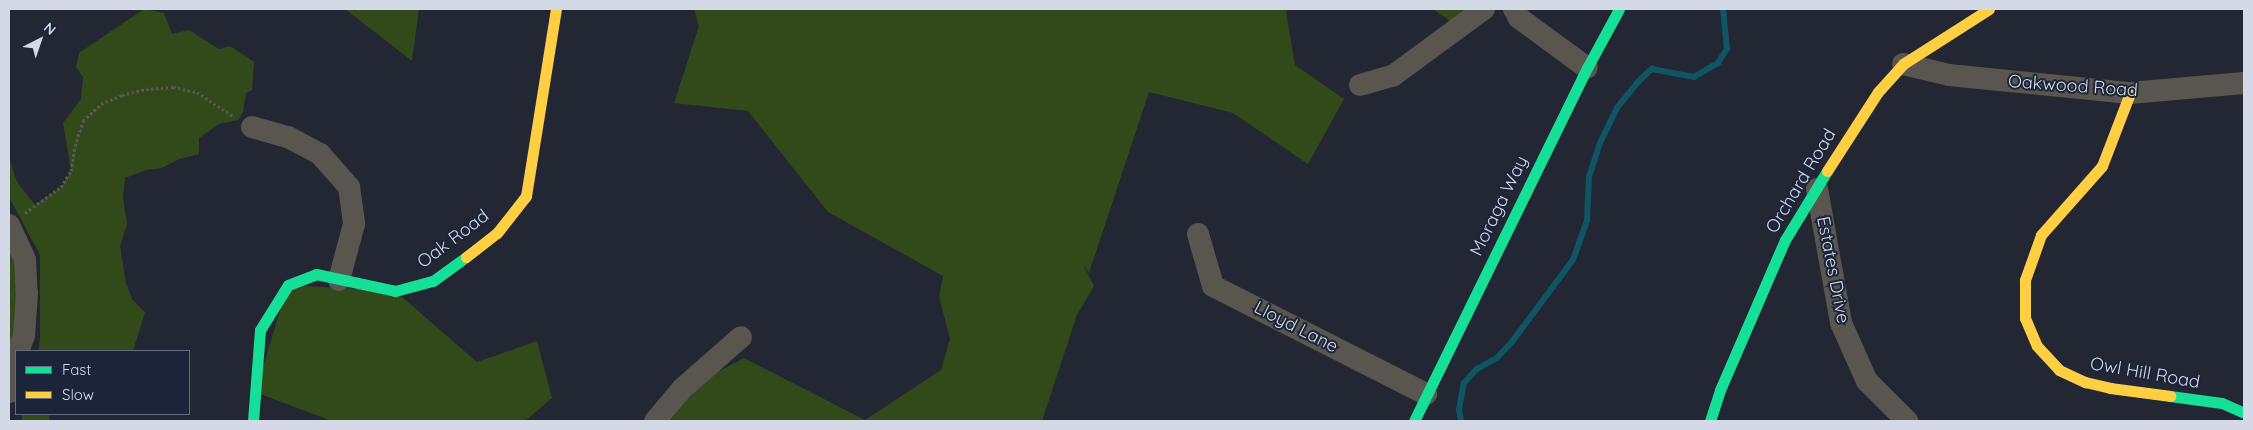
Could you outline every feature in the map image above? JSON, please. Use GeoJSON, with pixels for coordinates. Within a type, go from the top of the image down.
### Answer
{"type":"FeatureCollection","features":[{"type":"Feature","properties":{"kind":"street","name":"Oak Road"},"geometry":{"type":"LineString","coordinates":[[253,421],[260,330],[288,285],[316,274],[395,291],[433,281],[497,233],[526,196],[556,9]]}},
{"type":"Feature","properties":{"kind":"street"},"geometry":{"type":"LineString","coordinates":[[1360,85],[1394,75],[1484,9]]}},
{"type":"Feature","properties":{"kind":"street"},"geometry":{"type":"LineString","coordinates":[[1514,9],[1520,18],[1587,68]]}},
{"type":"Feature","properties":{"kind":"street","name":"Moraga Way"},"geometry":{"type":"LineString","coordinates":[[1414,421],[1587,68],[1619,9]]}},
{"type":"Feature","properties":{"kind":"street","name":"Orchard Road"},"geometry":{"type":"LineString","coordinates":[[1710,421],[1720,390],[1785,240],[1843,143],[1878,92],[1903,64],[1989,9]]}},
{"type":"Feature","properties":{"kind":"street","name":"Oakwood Road"},"geometry":{"type":"LineString","coordinates":[[1903,64],[1949,75],[2130,93],[2244,83]]}},
{"type":"Feature","properties":{"kind":"street","name":"Owl Hill Road"},"geometry":{"type":"LineString","coordinates":[[2130,93],[2102,166],[2041,235],[2025,280],[2026,318],[2037,346],[2059,370],[2085,382],[2110,388],[2222,403],[2244,413]]}},
{"type":"Feature","properties":{"kind":"street"},"geometry":{"type":"LineString","coordinates":[[252,127],[288,137],[320,154],[349,187],[354,224],[339,280]]}},
{"type":"Feature","properties":{"kind":"street","name":"Estates Drive"},"geometry":{"type":"LineString","coordinates":[[1817,189],[1841,322],[1868,381],[1906,421]]}},
{"type":"Feature","properties":{"kind":"street"},"geometry":{"type":"LineString","coordinates":[[9,226],[25,260],[27,320],[23,341],[16,350]]}},
{"type":"Feature","properties":{"kind":"street","name":"Lloyd Lane"},"geometry":{"type":"LineString","coordinates":[[1198,234],[1213,286],[1426,394]]}},
{"type":"Feature","properties":{"kind":"street"},"geometry":{"type":"LineString","coordinates":[[655,421],[683,388],[741,336]]}},
{"type":"Feature","properties":{"kind":"street"},"geometry":{"type":"LineString","coordinates":[[9,376],[9,392]]}},
{"type":"Feature","properties":{"kind":"path"},"geometry":{"type":"LineString","coordinates":[[9,226],[61,188],[71,171],[75,146],[83,121],[101,104],[146,89],[173,87],[197,92],[238,120],[252,127]]}},
{"type":"Feature","properties":{"kind":"green space"},"geometry":{"type":"Polygon","coordinates":[[[144,9],[164,13],[172,34],[189,30],[219,49],[230,46],[254,62],[252,90],[246,93],[243,112],[238,120],[219,124],[199,138],[199,154],[179,159],[162,168],[146,170],[125,178],[123,197],[127,224],[120,246],[126,283],[132,299],[145,312],[133,350],[38,350],[40,340],[40,255],[9,197],[9,158],[17,182],[35,205],[61,187],[71,171],[63,123],[81,99],[83,77],[76,67],[79,53],[144,9]]]}},
{"type":"Feature","properties":{"kind":"green space"},"geometry":{"type":"Polygon","coordinates":[[[345,9],[419,9],[412,61],[345,9]]]}},
{"type":"Feature","properties":{"kind":"green space"},"geometry":{"type":"Polygon","coordinates":[[[694,9],[1288,9],[1286,12],[1295,65],[1344,99],[1308,164],[1233,113],[1149,92],[1089,273],[1082,262],[1094,286],[1077,315],[1042,421],[670,421],[705,379],[744,358],[865,420],[941,370],[950,339],[939,296],[943,276],[828,212],[748,111],[674,103],[699,26],[694,9]]]}},
{"type":"Feature","properties":{"kind":"green space"},"geometry":{"type":"Polygon","coordinates":[[[1433,9],[1484,9],[1459,27],[1433,9]]]}},
{"type":"Feature","properties":{"kind":"green space"},"geometry":{"type":"Polygon","coordinates":[[[9,248],[18,273],[16,336],[9,344],[9,248]]]}},
{"type":"Feature","properties":{"kind":"green space"},"geometry":{"type":"Polygon","coordinates":[[[288,285],[395,291],[477,362],[537,341],[552,398],[525,421],[332,421],[255,392],[288,285]]]}},
{"type":"Feature","properties":{"kind":"green space"},"geometry":{"type":"Polygon","coordinates":[[[22,415],[49,415],[49,421],[22,421],[22,415]]]}},
{"type":"Feature","properties":{"kind":"waterway"},"geometry":{"type":"LineString","coordinates":[[1461,421],[1459,410],[1464,383],[1477,369],[1497,358],[1512,342],[1573,260],[1587,221],[1589,177],[1600,143],[1617,108],[1639,81],[1652,69],[1694,77],[1718,63],[1727,49],[1723,9]]}},
{"type":"Feature","properties":{"kind":"traffic: fast"},"geometry":{"type":"LineString","coordinates":[[1414,421],[1587,68],[1619,9]]}},
{"type":"Feature","properties":{"kind":"traffic: fast"},"geometry":{"type":"LineString","coordinates":[[1710,421],[1720,390],[1785,240],[1827,171]]}},
{"type":"Feature","properties":{"kind":"traffic: fast"},"geometry":{"type":"LineString","coordinates":[[253,421],[260,330],[288,285],[316,274],[395,291],[433,281],[466,257]]}},
{"type":"Feature","properties":{"kind":"traffic: fast"},"geometry":{"type":"LineString","coordinates":[[2170,396],[2222,403],[2244,413]]}},
{"type":"Feature","properties":{"kind":"traffic: slow"},"geometry":{"type":"LineString","coordinates":[[466,257],[497,233],[526,196],[556,9]]}},
{"type":"Feature","properties":{"kind":"traffic: slow"},"geometry":{"type":"LineString","coordinates":[[1827,171],[1878,92],[1903,64],[1989,9]]}},
{"type":"Feature","properties":{"kind":"traffic: slow"},"geometry":{"type":"LineString","coordinates":[[2130,93],[2102,166],[2041,235],[2025,280],[2025,318],[2037,346],[2059,370],[2085,382],[2110,388],[2170,396]]}}]}
